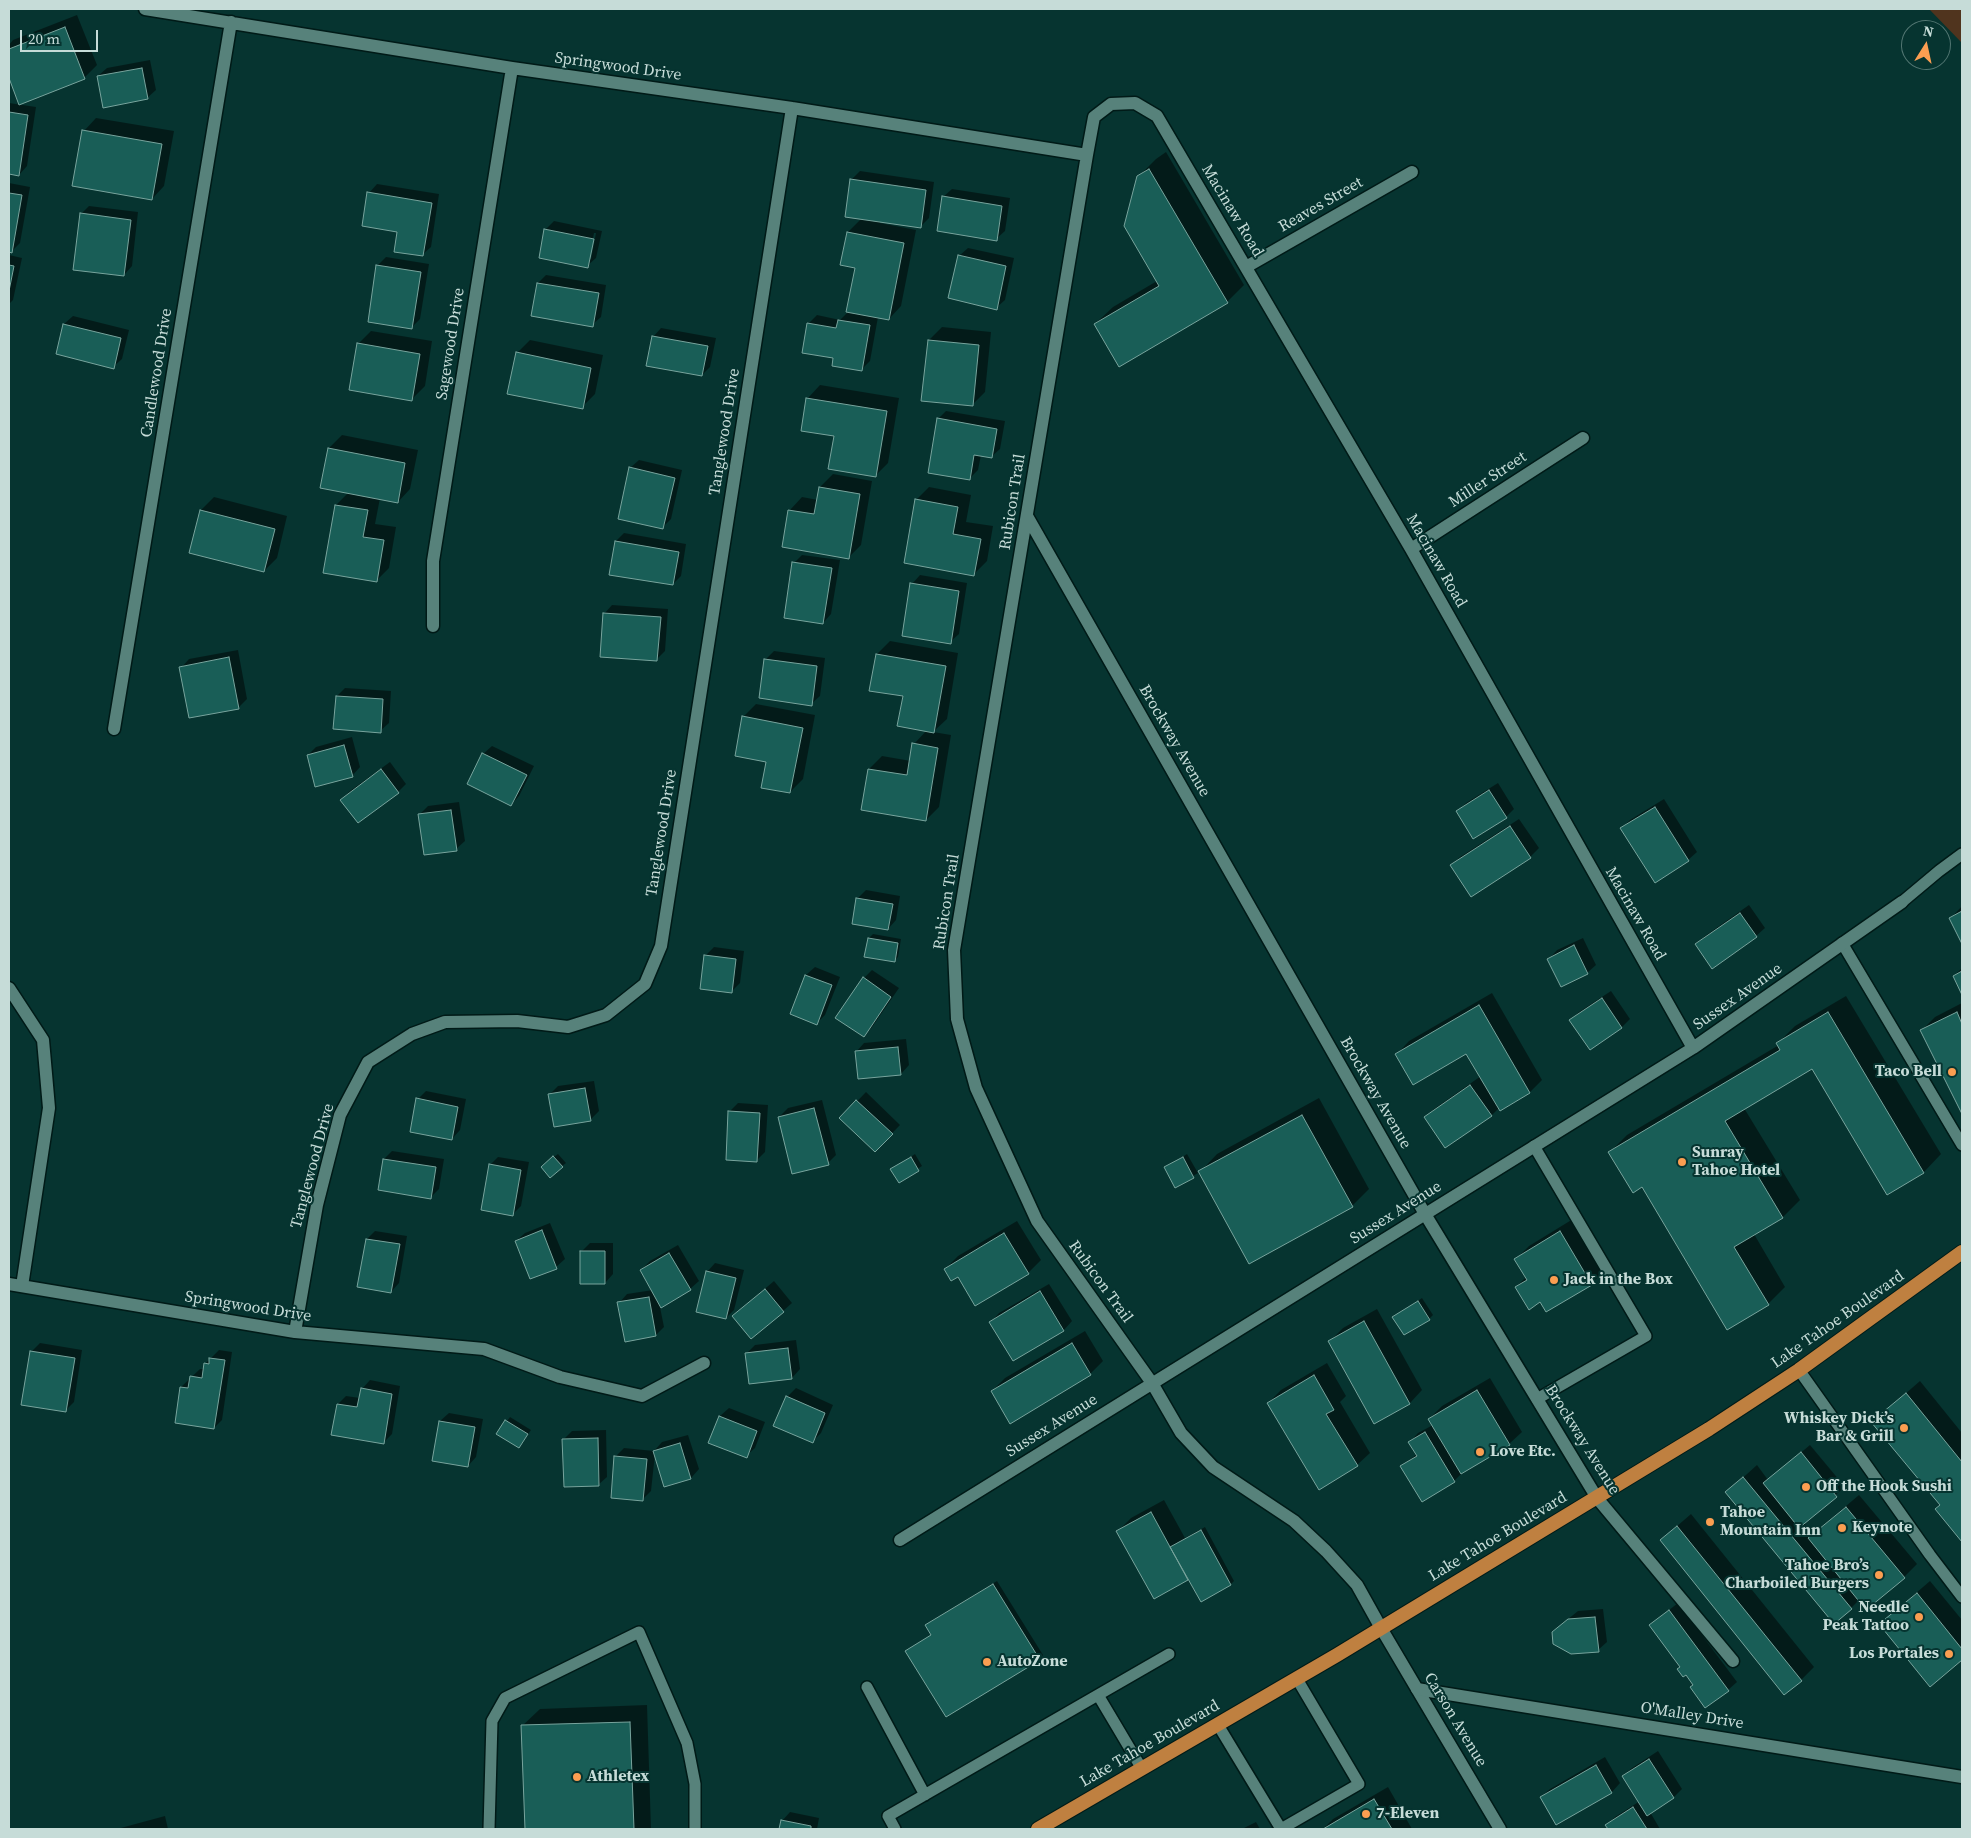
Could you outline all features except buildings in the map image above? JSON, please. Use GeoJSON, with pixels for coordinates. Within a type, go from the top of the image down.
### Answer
{"type":"FeatureCollection","features":[{"type":"Feature","properties":{"kind":"highway","name":"Lake Tahoe Boulevard"},"geometry":{"type":"LineString","coordinates":[[1038,1829],[1297,1679],[1709,1429],[1799,1370],[1962,1252]]}},
{"type":"Feature","properties":{"kind":"street","name":"Springwood Drive"},"geometry":{"type":"LineString","coordinates":[[145,9],[512,68],[792,108],[1087,155]]}},
{"type":"Feature","properties":{"kind":"street","name":"Candlewood Drive"},"geometry":{"type":"LineString","coordinates":[[114,729],[231,22]]}},
{"type":"Feature","properties":{"kind":"street","name":"Sagewood Drive"},"geometry":{"type":"LineString","coordinates":[[433,626],[432,561],[512,68]]}},
{"type":"Feature","properties":{"kind":"street","name":"Rubicon Trail"},"geometry":{"type":"LineString","coordinates":[[1135,103],[1111,104],[1094,117],[954,950],[957,1019],[976,1088],[1037,1221],[1152,1383],[1181,1433],[1214,1467],[1294,1521],[1326,1551],[1356,1585],[1381,1628]]}},
{"type":"Feature","properties":{"kind":"street","name":"Macinaw Road"},"geometry":{"type":"LineString","coordinates":[[1135,103],[1157,116],[1411,549],[1693,1048]]}},
{"type":"Feature","properties":{"kind":"street","name":"Tanglewood Drive"},"geometry":{"type":"LineString","coordinates":[[295,1332],[317,1205],[340,1115],[368,1062],[412,1034],[445,1022],[517,1021],[568,1027],[606,1015],[645,984],[661,946],[792,108]]}},
{"type":"Feature","properties":{"kind":"street","name":"Reaves Street"},"geometry":{"type":"LineString","coordinates":[[1246,267],[1412,172]]}},
{"type":"Feature","properties":{"kind":"street","name":"Miller Street"},"geometry":{"type":"LineString","coordinates":[[1411,549],[1583,438]]}},
{"type":"Feature","properties":{"kind":"street","name":"Brockway Avenue"},"geometry":{"type":"LineString","coordinates":[[1027,516],[1425,1214],[1597,1498],[1733,1661]]}},
{"type":"Feature","properties":{"kind":"street","name":"Sussex Avenue"},"geometry":{"type":"LineString","coordinates":[[900,1540],[1693,1048],[1902,902]]}},
{"type":"Feature","properties":{"kind":"street"},"geometry":{"type":"LineString","coordinates":[[9,988],[42,1040],[49,1108],[15,1285]]}},
{"type":"Feature","properties":{"kind":"street","name":"Springwood Drive"},"geometry":{"type":"LineString","coordinates":[[15,1285],[295,1332],[484,1349],[560,1377],[642,1396],[704,1363]]}},
{"type":"Feature","properties":{"kind":"street","name":"Carson Avenue"},"geometry":{"type":"LineString","coordinates":[[1381,1628],[1500,1829]]}},
{"type":"Feature","properties":{"kind":"street","name":"O'Malley Drive"},"geometry":{"type":"LineString","coordinates":[[1417,1689],[1962,1777]]}},
{"type":"Feature","properties":{"kind":"lane"},"geometry":{"type":"LineString","coordinates":[[1902,902],[1938,871],[1962,854]]}},
{"type":"Feature","properties":{"kind":"lane"},"geometry":{"type":"LineString","coordinates":[[1842,943],[1962,1145]]}},
{"type":"Feature","properties":{"kind":"lane"},"geometry":{"type":"LineString","coordinates":[[1534,1146],[1646,1336],[1537,1399]]}},
{"type":"Feature","properties":{"kind":"lane"},"geometry":{"type":"LineString","coordinates":[[1799,1370],[1962,1597]]}},
{"type":"Feature","properties":{"kind":"lane"},"geometry":{"type":"LineString","coordinates":[[489,1829],[492,1721],[505,1698],[639,1632],[687,1743],[695,1784],[695,1829]]}},
{"type":"Feature","properties":{"kind":"lane"},"geometry":{"type":"LineString","coordinates":[[895,1829],[888,1816],[1169,1654]]}},
{"type":"Feature","properties":{"kind":"lane"},"geometry":{"type":"LineString","coordinates":[[1218,1725],[1281,1829],[1359,1784],[1297,1679]]}},
{"type":"Feature","properties":{"kind":"lane"},"geometry":{"type":"LineString","coordinates":[[867,1687],[925,1795]]}},
{"type":"Feature","properties":{"kind":"lane"},"geometry":{"type":"LineString","coordinates":[[1098,1695],[1142,1769]]}},
{"type":"Feature","properties":{"kind":"shaded area"},"geometry":{"type":"Polygon","coordinates":[[[1929,9],[1962,9],[1962,43],[1951,32],[1951,20],[1940,20],[1929,9]]]}},
{"type":"Feature","properties":{"kind":"place","name":"Taco Bell"},"geometry":{"type":"Point","coordinates":[1952,1072]}},
{"type":"Feature","properties":{"kind":"place","name":"Sunray Tahoe Hotel"},"geometry":{"type":"Point","coordinates":[1682,1162]}},
{"type":"Feature","properties":{"kind":"place","name":"Jack in the Box"},"geometry":{"type":"Point","coordinates":[1554,1280]}},
{"type":"Feature","properties":{"kind":"place","name":"Whiskey Dick’s Bar & Grill"},"geometry":{"type":"Point","coordinates":[1904,1428]}},
{"type":"Feature","properties":{"kind":"place","name":"Love Etc."},"geometry":{"type":"Point","coordinates":[1480,1452]}},
{"type":"Feature","properties":{"kind":"place","name":"Off the Hook Sushi"},"geometry":{"type":"Point","coordinates":[1806,1487]}},
{"type":"Feature","properties":{"kind":"place","name":"Tahoe Mountain Inn"},"geometry":{"type":"Point","coordinates":[1710,1522]}},
{"type":"Feature","properties":{"kind":"place","name":"Keynote"},"geometry":{"type":"Point","coordinates":[1842,1528]}},
{"type":"Feature","properties":{"kind":"place","name":"Tahoe Bro’s Charboiled Burgers"},"geometry":{"type":"Point","coordinates":[1879,1575]}},
{"type":"Feature","properties":{"kind":"place","name":"Needle Peak Tattoo"},"geometry":{"type":"Point","coordinates":[1919,1617]}},
{"type":"Feature","properties":{"kind":"place","name":"Los Portales"},"geometry":{"type":"Point","coordinates":[1949,1654]}},
{"type":"Feature","properties":{"kind":"place","name":"AutoZone"},"geometry":{"type":"Point","coordinates":[987,1662]}},
{"type":"Feature","properties":{"kind":"place","name":"Athletex"},"geometry":{"type":"Point","coordinates":[577,1777]}},
{"type":"Feature","properties":{"kind":"place","name":"7-Eleven"},"geometry":{"type":"Point","coordinates":[1366,1814]}}]}
